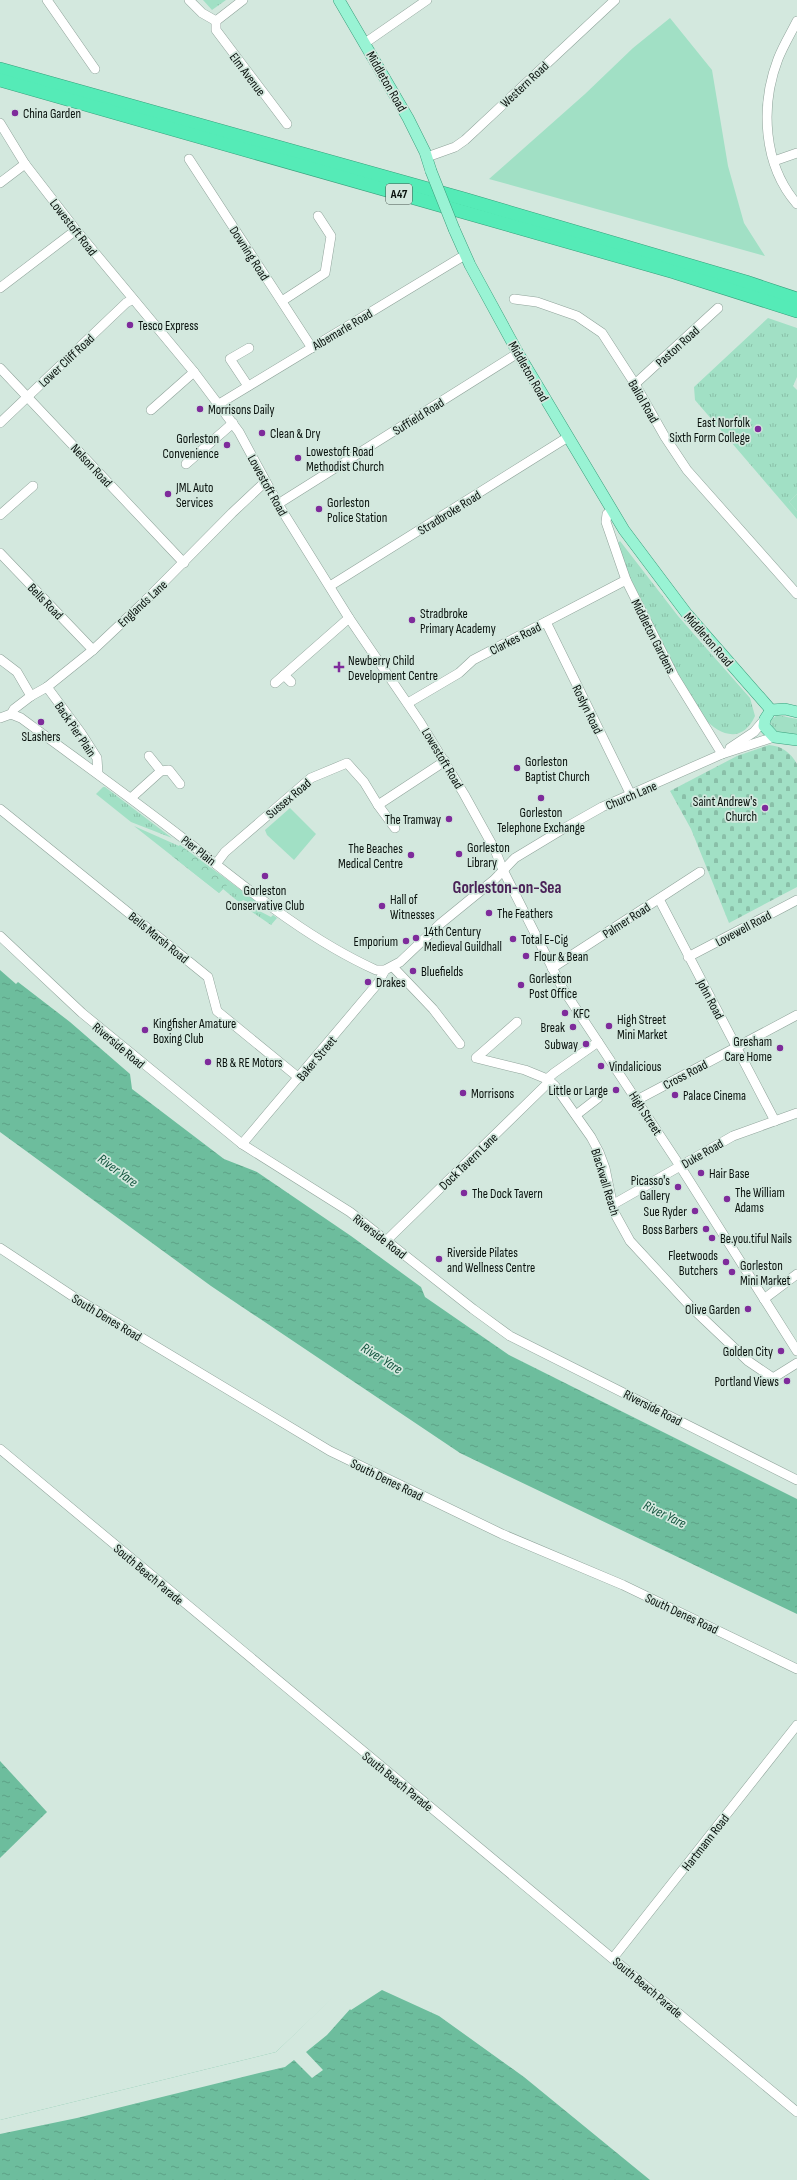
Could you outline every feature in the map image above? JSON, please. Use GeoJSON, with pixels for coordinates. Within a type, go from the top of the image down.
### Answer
{"type":"FeatureCollection","features":[{"type":"Feature","properties":{"kind":"highway","name":"A47"},"geometry":{"type":"LineString","coordinates":[[0,69],[464,199],[746,282],[797,299]]}},
{"type":"Feature","properties":{"kind":"highway","name":"A47"},"geometry":{"type":"LineString","coordinates":[[0,80],[674,272],[797,311]]}},
{"type":"Feature","properties":{"kind":"main road","name":"Middleton Road"},"geometry":{"type":"LineString","coordinates":[[339,0],[408,118],[427,158],[465,255],[518,353],[611,511],[687,614],[771,710]]}},
{"type":"Feature","properties":{"kind":"main road"},"geometry":{"type":"LineString","coordinates":[[771,710],[785,709],[797,712]]}},
{"type":"Feature","properties":{"kind":"main road","name":"Church Lane"},"geometry":{"type":"LineString","coordinates":[[765,719],[771,710]]}},
{"type":"Feature","properties":{"kind":"main road"},"geometry":{"type":"LineString","coordinates":[[765,719],[764,726],[774,737]]}},
{"type":"Feature","properties":{"kind":"main road","name":"Church Lane"},"geometry":{"type":"LineString","coordinates":[[774,737],[796,742]]}},
{"type":"Feature","properties":{"kind":"street"},"geometry":{"type":"LineString","coordinates":[[47,0],[95,69]]}},
{"type":"Feature","properties":{"kind":"street"},"geometry":{"type":"LineString","coordinates":[[189,0],[202,13],[216,21],[243,0]]}},
{"type":"Feature","properties":{"kind":"street"},"geometry":{"type":"LineString","coordinates":[[365,43],[426,0]]}},
{"type":"Feature","properties":{"kind":"street","name":"Western Road"},"geometry":{"type":"LineString","coordinates":[[427,158],[455,147],[465,140],[615,0]]}},
{"type":"Feature","properties":{"kind":"street","name":"Elm Avenue"},"geometry":{"type":"LineString","coordinates":[[216,21],[216,30],[287,124]]}},
{"type":"Feature","properties":{"kind":"street"},"geometry":{"type":"LineString","coordinates":[[797,21],[778,59],[770,87],[767,108],[768,130],[774,161],[779,176],[797,204]]}},
{"type":"Feature","properties":{"kind":"street","name":"Lowestoft Road"},"geometry":{"type":"LineString","coordinates":[[0,123],[25,164],[76,230],[194,372],[233,423],[278,504],[349,618],[408,703],[445,761],[483,826],[503,870]]}},
{"type":"Feature","properties":{"kind":"street"},"geometry":{"type":"LineString","coordinates":[[774,161],[797,153]]}},
{"type":"Feature","properties":{"kind":"street","name":"Downing Road"},"geometry":{"type":"LineString","coordinates":[[189,159],[312,348]]}},
{"type":"Feature","properties":{"kind":"street"},"geometry":{"type":"LineString","coordinates":[[0,183],[25,164]]}},
{"type":"Feature","properties":{"kind":"street"},"geometry":{"type":"LineString","coordinates":[[282,301],[325,273],[331,236],[318,216]]}},
{"type":"Feature","properties":{"kind":"street"},"geometry":{"type":"LineString","coordinates":[[0,288],[76,230]]}},
{"type":"Feature","properties":{"kind":"street","name":"Albemarle Road"},"geometry":{"type":"LineString","coordinates":[[219,404],[465,255]]}},
{"type":"Feature","properties":{"kind":"street","name":"Lower Cliff Road"},"geometry":{"type":"LineString","coordinates":[[0,423],[126,303],[133,299]]}},
{"type":"Feature","properties":{"kind":"street","name":"Baliol Road"},"geometry":{"type":"LineString","coordinates":[[514,299],[537,302],[577,316],[594,327],[607,339],[665,437],[687,470],[797,594]]}},
{"type":"Feature","properties":{"kind":"street","name":"Paston Road"},"geometry":{"type":"LineString","coordinates":[[635,384],[718,308]]}},
{"type":"Feature","properties":{"kind":"street"},"geometry":{"type":"LineString","coordinates":[[248,348],[230,359],[248,386]]}},
{"type":"Feature","properties":{"kind":"street","name":"Suffield Road"},"geometry":{"type":"LineString","coordinates":[[278,504],[518,353]]}},
{"type":"Feature","properties":{"kind":"street","name":"Nelson Road"},"geometry":{"type":"LineString","coordinates":[[0,368],[184,563]]}},
{"type":"Feature","properties":{"kind":"street"},"geometry":{"type":"LineString","coordinates":[[151,410],[194,372]]}},
{"type":"Feature","properties":{"kind":"street"},"geometry":{"type":"LineString","coordinates":[[186,464],[233,423]]}},
{"type":"Feature","properties":{"kind":"street","name":"Stradbroke Road"},"geometry":{"type":"LineString","coordinates":[[330,586],[568,437]]}},
{"type":"Feature","properties":{"kind":"street","name":"Englands Lane"},"geometry":{"type":"LineString","coordinates":[[11,714],[14,709],[31,696],[47,687],[93,650],[184,563],[232,513],[265,482]]}},
{"type":"Feature","properties":{"kind":"street"},"geometry":{"type":"LineString","coordinates":[[0,515],[32,486]]}},
{"type":"Feature","properties":{"kind":"street","name":"Middleton Gardens"},"geometry":{"type":"LineString","coordinates":[[611,511],[607,514],[606,522],[626,580],[674,676],[722,754]]}},
{"type":"Feature","properties":{"kind":"street","name":"Bells Road"},"geometry":{"type":"LineString","coordinates":[[0,553],[93,650]]}},
{"type":"Feature","properties":{"kind":"street","name":"Clarkes Road"},"geometry":{"type":"LineString","coordinates":[[408,703],[459,674],[473,660],[626,580]]}},
{"type":"Feature","properties":{"kind":"street"},"geometry":{"type":"LineString","coordinates":[[275,683],[349,618]]}},
{"type":"Feature","properties":{"kind":"street","name":"Roslyn Road"},"geometry":{"type":"LineString","coordinates":[[546,622],[630,796]]}},
{"type":"Feature","properties":{"kind":"street"},"geometry":{"type":"LineString","coordinates":[[0,659],[17,672],[31,696]]}},
{"type":"Feature","properties":{"kind":"street"},"geometry":{"type":"LineString","coordinates":[[284,675],[291,682]]}},
{"type":"Feature","properties":{"kind":"street","name":"Back Pier Plain"},"geometry":{"type":"LineString","coordinates":[[47,687],[81,733],[97,758],[98,774]]}},
{"type":"Feature","properties":{"kind":"street"},"geometry":{"type":"LineString","coordinates":[[0,718],[11,714]]}},
{"type":"Feature","properties":{"kind":"street","name":"Pier Plain"},"geometry":{"type":"LineString","coordinates":[[11,714],[21,718],[131,798],[275,909],[322,940],[366,966],[376,970],[389,968]]}},
{"type":"Feature","properties":{"kind":"street","name":"Church Lane"},"geometry":{"type":"LineString","coordinates":[[722,754],[754,732],[765,719]]}},
{"type":"Feature","properties":{"kind":"street","name":"Church Lane"},"geometry":{"type":"LineString","coordinates":[[503,870],[516,858],[602,807],[630,796],[722,754],[774,737]]}},
{"type":"Feature","properties":{"kind":"street"},"geometry":{"type":"LineString","coordinates":[[149,756],[161,771]]}},
{"type":"Feature","properties":{"kind":"street"},"geometry":{"type":"LineString","coordinates":[[378,805],[445,761]]}},
{"type":"Feature","properties":{"kind":"street","name":"Sussex Road"},"geometry":{"type":"LineString","coordinates":[[216,864],[225,852],[311,778],[346,763],[364,782],[378,805],[395,828]]}},
{"type":"Feature","properties":{"kind":"street"},"geometry":{"type":"LineString","coordinates":[[131,798],[161,771],[169,770],[180,784]]}},
{"type":"Feature","properties":{"kind":"street","name":"Bells Marsh Road"},"geometry":{"type":"LineString","coordinates":[[0,809],[208,977],[218,1011],[299,1078]]}},
{"type":"Feature","properties":{"kind":"street","name":"High Street"},"geometry":{"type":"LineString","coordinates":[[503,870],[521,902],[563,989],[680,1166],[797,1351]]}},
{"type":"Feature","properties":{"kind":"street","name":"Baker Street"},"geometry":{"type":"LineString","coordinates":[[242,1144],[299,1078],[389,968],[503,870]]}},
{"type":"Feature","properties":{"kind":"street","name":"Palmer Road"},"geometry":{"type":"LineString","coordinates":[[552,968],[700,872]]}},
{"type":"Feature","properties":{"kind":"street","name":"John Road"},"geometry":{"type":"LineString","coordinates":[[658,899],[775,1121]]}},
{"type":"Feature","properties":{"kind":"street","name":"Lovewell Road"},"geometry":{"type":"LineString","coordinates":[[688,957],[797,900]]}},
{"type":"Feature","properties":{"kind":"street","name":"Riverside Road"},"geometry":{"type":"LineString","coordinates":[[0,936],[82,1014],[242,1144],[344,1208],[510,1336],[797,1480]]}},
{"type":"Feature","properties":{"kind":"street"},"geometry":{"type":"LineString","coordinates":[[389,968],[433,1009],[460,1044]]}},
{"type":"Feature","properties":{"kind":"street","name":"Cross Road"},"geometry":{"type":"LineString","coordinates":[[637,1100],[797,1015]]}},
{"type":"Feature","properties":{"kind":"street","name":"Blackwall Reach"},"geometry":{"type":"LineString","coordinates":[[517,1022],[476,1058],[525,1070],[549,1080],[576,1115],[599,1152],[605,1168],[612,1205],[618,1220],[630,1241],[691,1307],[748,1361],[773,1378],[797,1363]]}},
{"type":"Feature","properties":{"kind":"street","name":"Dock Tavern Lane"},"geometry":{"type":"LineString","coordinates":[[386,1241],[549,1080],[554,1073],[598,1042]]}},
{"type":"Feature","properties":{"kind":"street"},"geometry":{"type":"LineString","coordinates":[[576,1115],[598,1098]]}},
{"type":"Feature","properties":{"kind":"street","name":"Duke Road"},"geometry":{"type":"LineString","coordinates":[[612,1205],[733,1136],[797,1113]]}},
{"type":"Feature","properties":{"kind":"street","name":"South Denes Road"},"geometry":{"type":"LineString","coordinates":[[0,1248],[74,1297],[330,1451],[502,1534],[622,1586],[797,1669]]}},
{"type":"Feature","properties":{"kind":"street"},"geometry":{"type":"LineString","coordinates":[[764,1299],[797,1274]]}},
{"type":"Feature","properties":{"kind":"street","name":"South Beach Parade"},"geometry":{"type":"LineString","coordinates":[[0,1449],[797,2112]]}},
{"type":"Feature","properties":{"kind":"street","name":"Hartmann Road"},"geometry":{"type":"LineString","coordinates":[[613,1958],[797,1725]]}},
{"type":"Feature","properties":{"kind":"green space"},"geometry":{"type":"Polygon","coordinates":[[[203,0],[226,0],[212,10],[203,0]]]}},
{"type":"Feature","properties":{"kind":"green space"},"geometry":{"type":"Polygon","coordinates":[[[670,18],[712,70],[728,166],[744,223],[765,256],[489,179],[585,94],[633,48],[670,18]]]}},
{"type":"Feature","properties":{"kind":"green space","name":"East Norfolk Sixth Form College"},"geometry":{"type":"Polygon","coordinates":[[[768,318],[797,328],[797,377],[793,386],[797,390],[797,494],[789,502],[797,511],[797,519],[695,400],[694,387],[768,318]]]}},
{"type":"Feature","properties":{"kind":"green space"},"geometry":{"type":"Polygon","coordinates":[[[797,494],[797,511],[789,502],[797,494]]]}},
{"type":"Feature","properties":{"kind":"green space"},"geometry":{"type":"Polygon","coordinates":[[[620,541],[678,616],[750,698],[755,716],[750,725],[744,730],[738,733],[724,733],[710,724],[697,709],[655,632],[639,598],[616,545],[620,541]]]}},
{"type":"Feature","properties":{"kind":"green space"},"geometry":{"type":"Polygon","coordinates":[[[777,715],[797,719],[797,734],[789,735],[776,731],[771,724],[771,720],[777,715]]]}},
{"type":"Feature","properties":{"kind":"green space"},"geometry":{"type":"Polygon","coordinates":[[[769,745],[786,751],[797,764],[797,887],[729,923],[691,829],[670,791],[737,756],[769,745]]]}},
{"type":"Feature","properties":{"kind":"green space"},"geometry":{"type":"Polygon","coordinates":[[[103,787],[172,838],[131,822],[96,794],[103,787]]]}},
{"type":"Feature","properties":{"kind":"green space"},"geometry":{"type":"Polygon","coordinates":[[[290,808],[316,834],[294,860],[267,835],[265,830],[290,808]]]}},
{"type":"Feature","properties":{"kind":"green space"},"geometry":{"type":"Polygon","coordinates":[[[134,826],[179,846],[180,845],[268,910],[243,900],[240,903],[223,889],[219,893],[134,826]]]}},
{"type":"Feature","properties":{"kind":"green space"},"geometry":{"type":"Polygon","coordinates":[[[180,845],[230,882],[219,893],[172,856],[180,845]]]}},
{"type":"Feature","properties":{"kind":"green space"},"geometry":{"type":"Polygon","coordinates":[[[244,903],[271,917],[273,915],[277,918],[271,925],[242,905],[244,903]]]}},
{"type":"Feature","properties":{"kind":"water","name":"River Yare"},"geometry":{"type":"Polygon","coordinates":[[[0,970],[16,984],[18,982],[70,1022],[130,1074],[132,1089],[224,1159],[257,1172],[351,1236],[421,1287],[425,1297],[509,1355],[797,1499],[797,1614],[460,1453],[211,1286],[0,1132],[0,970]]]}},
{"type":"Feature","properties":{"kind":"water"},"geometry":{"type":"Polygon","coordinates":[[[0,1761],[47,1812],[0,1858],[0,1761]]]}},
{"type":"Feature","properties":{"kind":"water"},"geometry":{"type":"Polygon","coordinates":[[[382,1990],[439,2016],[524,2077],[650,2180],[0,2180],[0,2120],[276,2052],[334,1997],[351,2010],[382,1990]]]}},
{"type":"Feature","properties":{"kind":"pier"},"geometry":{"type":"Polygon","coordinates":[[[335,1995],[352,2007],[327,2035],[306,2052],[323,2070],[312,2078],[294,2060],[285,2067],[77,2118],[0,2134],[0,2120],[276,2052],[335,1995]]]}},
{"type":"Feature","properties":{"kind":"place","name":"China Garden"},"geometry":{"type":"Point","coordinates":[15,113]}},
{"type":"Feature","properties":{"kind":"place","name":"Tesco Express"},"geometry":{"type":"Point","coordinates":[130,325]}},
{"type":"Feature","properties":{"kind":"place","name":"Morrisons Daily"},"geometry":{"type":"Point","coordinates":[200,409]}},
{"type":"Feature","properties":{"kind":"place","name":"East Norfolk Sixth Form College"},"geometry":{"type":"Point","coordinates":[758,429]}},
{"type":"Feature","properties":{"kind":"place","name":"Clean & Dry"},"geometry":{"type":"Point","coordinates":[262,433]}},
{"type":"Feature","properties":{"kind":"place","name":"Gorleston Convenience"},"geometry":{"type":"Point","coordinates":[227,445]}},
{"type":"Feature","properties":{"kind":"place","name":"Lowestoft Road Methodist Church"},"geometry":{"type":"Point","coordinates":[298,458]}},
{"type":"Feature","properties":{"kind":"place","name":"JML Auto Services"},"geometry":{"type":"Point","coordinates":[168,494]}},
{"type":"Feature","properties":{"kind":"place","name":"Gorleston Police Station"},"geometry":{"type":"Point","coordinates":[319,509]}},
{"type":"Feature","properties":{"kind":"place","name":"Stradbroke Primary Academy"},"geometry":{"type":"Point","coordinates":[412,620]}},
{"type":"Feature","properties":{"kind":"place","name":"Newberry Child Development Centre"},"geometry":{"type":"Point","coordinates":[339,667]}},
{"type":"Feature","properties":{"kind":"place","name":"SLashers"},"geometry":{"type":"Point","coordinates":[41,722]}},
{"type":"Feature","properties":{"kind":"place","name":"Gorleston Baptist Church"},"geometry":{"type":"Point","coordinates":[517,768]}},
{"type":"Feature","properties":{"kind":"place","name":"Gorleston Telephone Exchange"},"geometry":{"type":"Point","coordinates":[541,798]}},
{"type":"Feature","properties":{"kind":"place","name":"Saint Andrew's Church"},"geometry":{"type":"Point","coordinates":[765,808]}},
{"type":"Feature","properties":{"kind":"place","name":"The Tramway"},"geometry":{"type":"Point","coordinates":[449,819]}},
{"type":"Feature","properties":{"kind":"place","name":"Gorleston Library"},"geometry":{"type":"Point","coordinates":[459,854]}},
{"type":"Feature","properties":{"kind":"place","name":"The Beaches Medical Centre"},"geometry":{"type":"Point","coordinates":[411,855]}},
{"type":"Feature","properties":{"kind":"place","name":"Gorleston Conservative Club"},"geometry":{"type":"Point","coordinates":[265,876]}},
{"type":"Feature","properties":{"kind":"place","name":"Hall of Witnesses"},"geometry":{"type":"Point","coordinates":[382,906]}},
{"type":"Feature","properties":{"kind":"place","name":"The Feathers"},"geometry":{"type":"Point","coordinates":[489,913]}},
{"type":"Feature","properties":{"kind":"place","name":"14th Century Medieval Guildhall"},"geometry":{"type":"Point","coordinates":[416,938]}},
{"type":"Feature","properties":{"kind":"place","name":"Total E-Cig"},"geometry":{"type":"Point","coordinates":[513,939]}},
{"type":"Feature","properties":{"kind":"place","name":"Emporium"},"geometry":{"type":"Point","coordinates":[406,941]}},
{"type":"Feature","properties":{"kind":"place","name":"Flour & Bean"},"geometry":{"type":"Point","coordinates":[526,956]}},
{"type":"Feature","properties":{"kind":"place","name":"Bluefields"},"geometry":{"type":"Point","coordinates":[413,971]}},
{"type":"Feature","properties":{"kind":"place","name":"Drakes"},"geometry":{"type":"Point","coordinates":[368,982]}},
{"type":"Feature","properties":{"kind":"place","name":"Gorleston Post Office"},"geometry":{"type":"Point","coordinates":[521,985]}},
{"type":"Feature","properties":{"kind":"place","name":"KFC"},"geometry":{"type":"Point","coordinates":[565,1013]}},
{"type":"Feature","properties":{"kind":"place","name":"High Street Mini Market"},"geometry":{"type":"Point","coordinates":[609,1026]}},
{"type":"Feature","properties":{"kind":"place","name":"Break"},"geometry":{"type":"Point","coordinates":[573,1027]}},
{"type":"Feature","properties":{"kind":"place","name":"Kingfisher Amature Boxing Club"},"geometry":{"type":"Point","coordinates":[145,1030]}},
{"type":"Feature","properties":{"kind":"place","name":"Subway"},"geometry":{"type":"Point","coordinates":[586,1044]}},
{"type":"Feature","properties":{"kind":"place","name":"Gresham Care Home"},"geometry":{"type":"Point","coordinates":[780,1048]}},
{"type":"Feature","properties":{"kind":"place","name":"RB & RE Motors"},"geometry":{"type":"Point","coordinates":[208,1062]}},
{"type":"Feature","properties":{"kind":"place","name":"Vindalicious"},"geometry":{"type":"Point","coordinates":[601,1066]}},
{"type":"Feature","properties":{"kind":"place","name":"Little or Large"},"geometry":{"type":"Point","coordinates":[616,1090]}},
{"type":"Feature","properties":{"kind":"place","name":"Morrisons"},"geometry":{"type":"Point","coordinates":[463,1093]}},
{"type":"Feature","properties":{"kind":"place","name":"Palace Cinema"},"geometry":{"type":"Point","coordinates":[675,1095]}},
{"type":"Feature","properties":{"kind":"place","name":"Hair Base"},"geometry":{"type":"Point","coordinates":[701,1173]}},
{"type":"Feature","properties":{"kind":"place","name":"Picasso's Gallery"},"geometry":{"type":"Point","coordinates":[678,1187]}},
{"type":"Feature","properties":{"kind":"place","name":"The Dock Tavern"},"geometry":{"type":"Point","coordinates":[464,1193]}},
{"type":"Feature","properties":{"kind":"place","name":"The William Adams"},"geometry":{"type":"Point","coordinates":[727,1199]}},
{"type":"Feature","properties":{"kind":"place","name":"Sue Ryder"},"geometry":{"type":"Point","coordinates":[695,1211]}},
{"type":"Feature","properties":{"kind":"place","name":"Boss Barbers"},"geometry":{"type":"Point","coordinates":[706,1229]}},
{"type":"Feature","properties":{"kind":"place","name":"Be.you.tiful Nails"},"geometry":{"type":"Point","coordinates":[712,1238]}},
{"type":"Feature","properties":{"kind":"place","name":"Riverside Pilates and Wellness Centre"},"geometry":{"type":"Point","coordinates":[439,1259]}},
{"type":"Feature","properties":{"kind":"place","name":"Fleetwoods Butchers"},"geometry":{"type":"Point","coordinates":[726,1262]}},
{"type":"Feature","properties":{"kind":"place","name":"Gorleston Mini Market"},"geometry":{"type":"Point","coordinates":[732,1272]}},
{"type":"Feature","properties":{"kind":"place","name":"Olive Garden"},"geometry":{"type":"Point","coordinates":[748,1309]}},
{"type":"Feature","properties":{"kind":"place","name":"Golden City"},"geometry":{"type":"Point","coordinates":[781,1351]}},
{"type":"Feature","properties":{"kind":"place","name":"Portland Views"},"geometry":{"type":"Point","coordinates":[787,1381]}},
{"type":"Feature","properties":{"kind":"district","name":"Gorleston-on-Sea"},"geometry":{"type":"Point","coordinates":[507,887]}}]}
